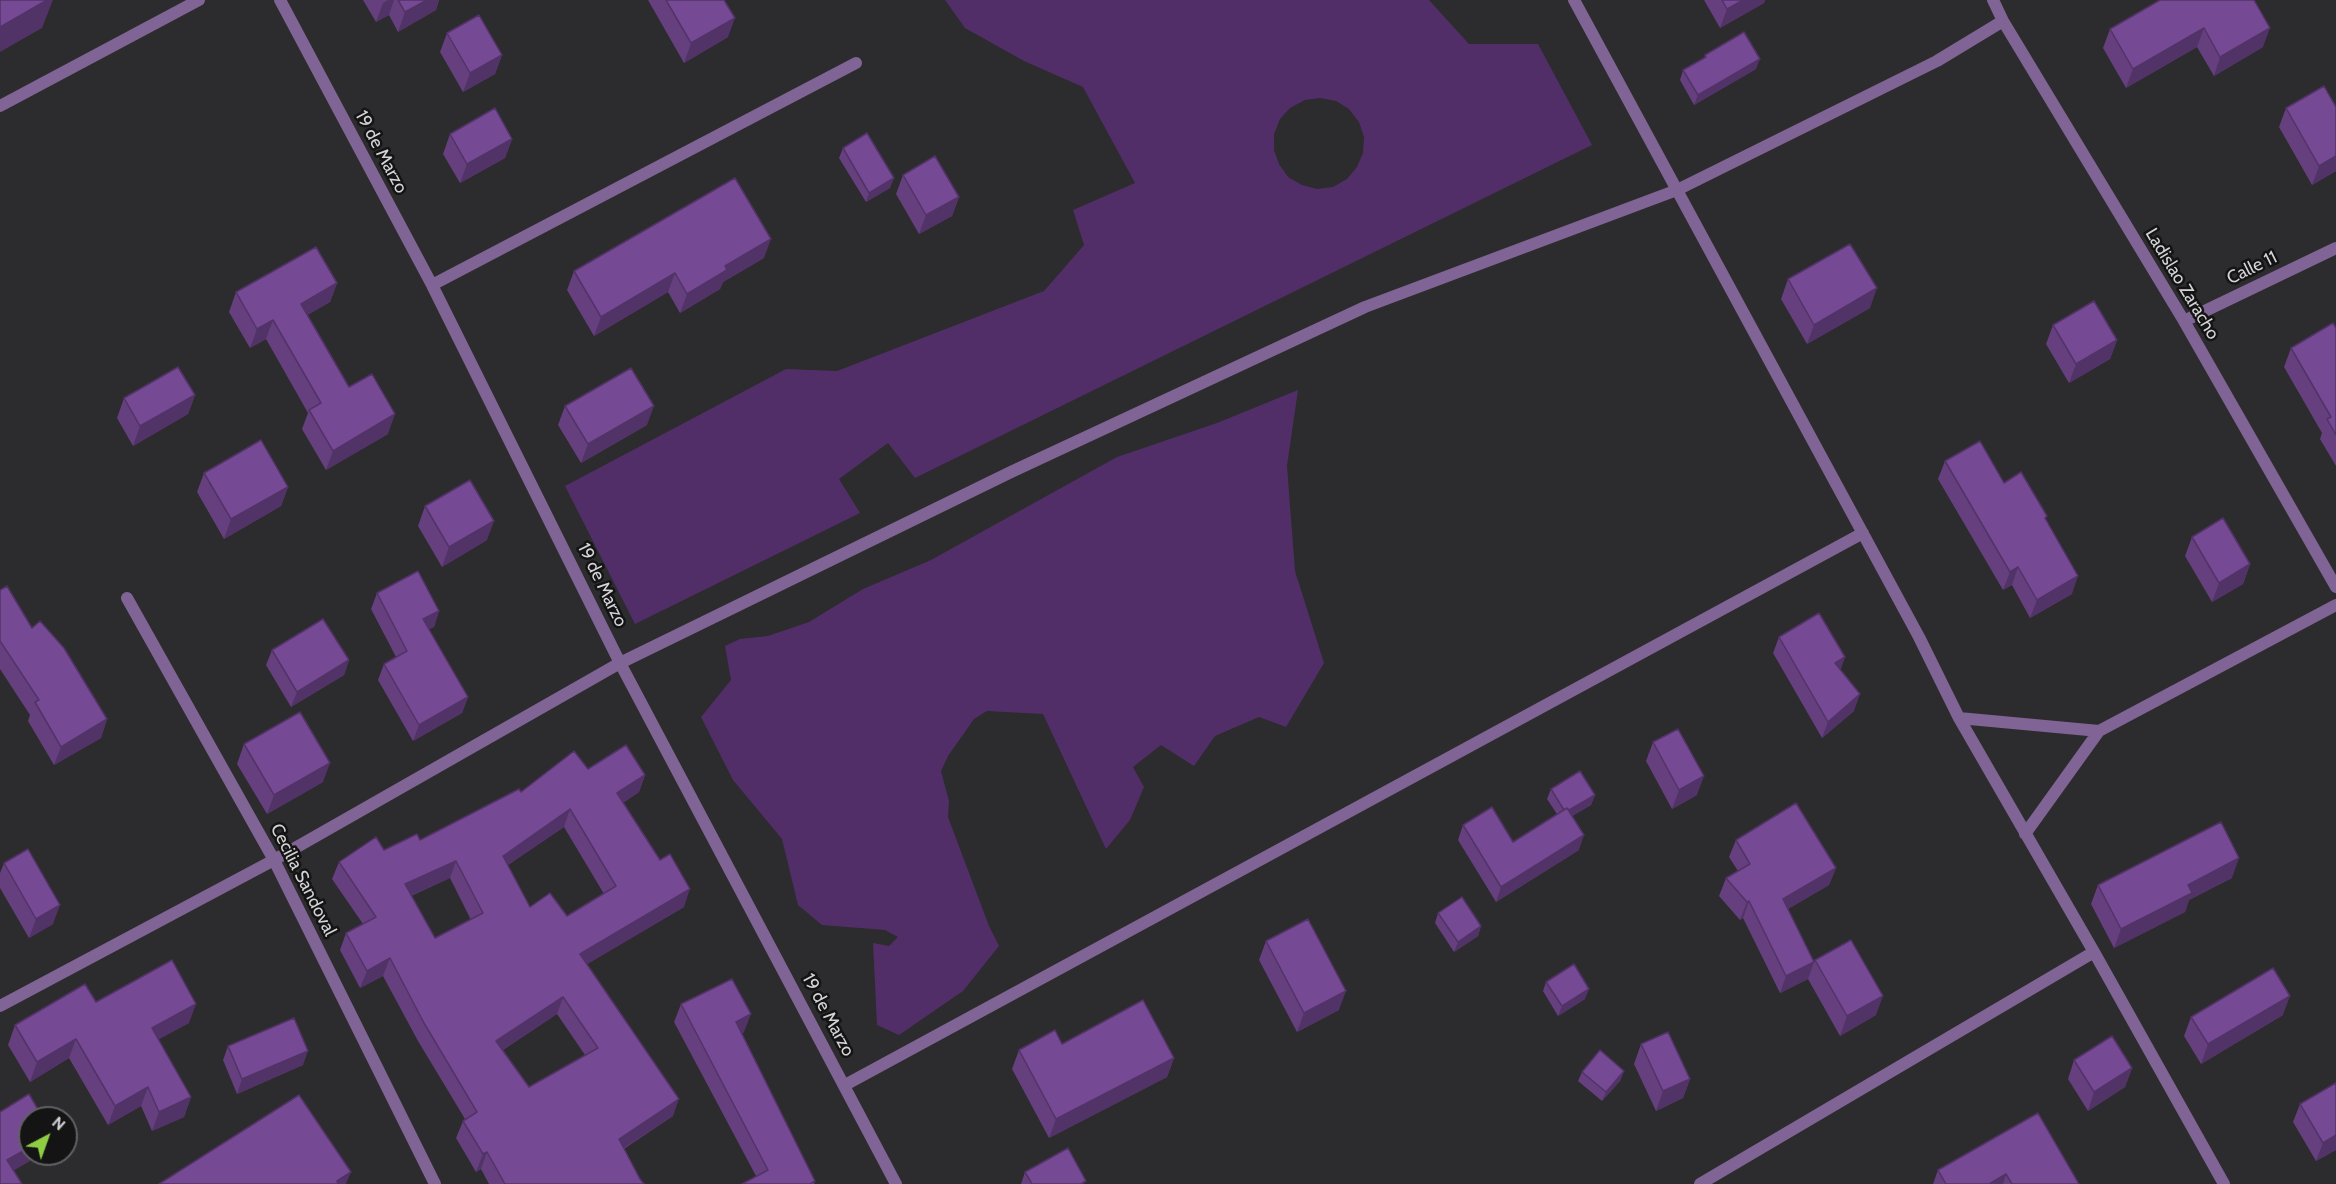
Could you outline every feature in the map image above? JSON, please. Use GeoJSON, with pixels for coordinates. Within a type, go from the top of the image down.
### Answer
{"type":"FeatureCollection","features":[{"type":"Feature","properties":{"kind":"street"},"geometry":{"type":"LineString","coordinates":[[0,106],[199,0]]}},
{"type":"Feature","properties":{"kind":"street","name":"19 de Marzo"},"geometry":{"type":"LineString","coordinates":[[280,0],[432,285],[620,663],[896,1184]]}},
{"type":"Feature","properties":{"kind":"street"},"geometry":{"type":"LineString","coordinates":[[1574,0],[1863,533],[1959,718],[2224,1184]]}},
{"type":"Feature","properties":{"kind":"street","name":"Ladislao Zaracho"},"geometry":{"type":"LineString","coordinates":[[1993,0],[2003,21],[2184,321],[2336,587]]}},
{"type":"Feature","properties":{"kind":"street"},"geometry":{"type":"LineString","coordinates":[[0,1006],[274,860],[620,663],[1022,467],[1365,307],[1677,190],[1937,61],[2003,21]]}},
{"type":"Feature","properties":{"kind":"street"},"geometry":{"type":"LineString","coordinates":[[432,285],[856,63]]}},
{"type":"Feature","properties":{"kind":"street","name":"Calle 11"},"geometry":{"type":"LineString","coordinates":[[2184,321],[2336,248]]}},
{"type":"Feature","properties":{"kind":"street"},"geometry":{"type":"LineString","coordinates":[[845,1085],[1863,533]]}},
{"type":"Feature","properties":{"kind":"street","name":"Cecilia Sandoval"},"geometry":{"type":"LineString","coordinates":[[127,598],[274,860],[435,1184]]}},
{"type":"Feature","properties":{"kind":"street"},"geometry":{"type":"LineString","coordinates":[[2025,834],[2099,731],[2336,605]]}},
{"type":"Feature","properties":{"kind":"street"},"geometry":{"type":"LineString","coordinates":[[1959,718],[2099,731]]}},
{"type":"Feature","properties":{"kind":"street"},"geometry":{"type":"LineString","coordinates":[[1700,1184],[2094,952]]}},
{"type":"Feature","properties":{"kind":"shaded area"},"geometry":{"type":"Polygon","coordinates":[[[945,0],[1429,0],[1469,44],[1538,44],[1592,145],[915,478],[888,443],[839,479],[860,513],[635,624],[565,486],[786,369],[837,371],[1044,291],[1084,245],[1073,210],[1135,183],[1083,87],[1024,61],[965,28],[945,0]],[[1320,98],[1305,100],[1290,108],[1280,119],[1274,134],[1274,150],[1279,164],[1288,177],[1302,185],[1317,189],[1333,187],[1347,179],[1357,167],[1363,153],[1364,137],[1359,122],[1349,109],[1336,101],[1320,98]]]}},
{"type":"Feature","properties":{"kind":"shaded area"},"geometry":{"type":"Polygon","coordinates":[[[1298,390],[1287,466],[1295,571],[1324,663],[1286,727],[1259,717],[1215,736],[1194,766],[1161,745],[1133,767],[1144,787],[1130,820],[1106,849],[1043,714],[987,711],[974,719],[948,756],[941,771],[949,801],[948,817],[989,926],[999,946],[963,991],[899,1035],[877,1025],[873,943],[889,946],[898,937],[885,930],[822,925],[798,905],[782,839],[733,780],[701,717],[731,680],[725,646],[740,639],[768,636],[809,622],[863,589],[931,560],[1117,457],[1217,423],[1298,390]]]}},
{"type":"Feature","properties":{"kind":"building"},"geometry":{"type":"Polygon","coordinates":[[[0,0],[47,0],[0,27],[0,0]]]}},
{"type":"Feature","properties":{"kind":"building"},"geometry":{"type":"Polygon","coordinates":[[[398,0],[427,0],[405,12],[398,0]]]}},
{"type":"Feature","properties":{"kind":"building"},"geometry":{"type":"Polygon","coordinates":[[[666,0],[724,0],[735,18],[691,43],[666,0]]]}},
{"type":"Feature","properties":{"kind":"building"},"geometry":{"type":"Polygon","coordinates":[[[1722,0],[1743,0],[1727,9],[1722,0]]]}},
{"type":"Feature","properties":{"kind":"building"},"geometry":{"type":"Polygon","coordinates":[[[2160,0],[2254,0],[2270,28],[2220,57],[2204,28],[2133,69],[2110,29],[2160,0]]]}},
{"type":"Feature","properties":{"kind":"building"},"geometry":{"type":"Polygon","coordinates":[[[479,15],[502,55],[470,73],[447,33],[479,15]]]}},
{"type":"Feature","properties":{"kind":"building"},"geometry":{"type":"Polygon","coordinates":[[[1744,32],[1760,59],[1698,95],[1683,70],[1744,32]]]}},
{"type":"Feature","properties":{"kind":"building"},"geometry":{"type":"Polygon","coordinates":[[[2324,86],[2336,107],[2336,156],[2319,166],[2286,108],[2324,86]]]}},
{"type":"Feature","properties":{"kind":"building"},"geometry":{"type":"Polygon","coordinates":[[[495,108],[512,139],[467,164],[450,134],[495,108]]]}},
{"type":"Feature","properties":{"kind":"building"},"geometry":{"type":"Polygon","coordinates":[[[867,133],[894,178],[869,193],[843,148],[867,133]]]}},
{"type":"Feature","properties":{"kind":"building"},"geometry":{"type":"Polygon","coordinates":[[[935,156],[959,197],[926,215],[903,175],[935,156]]]}},
{"type":"Feature","properties":{"kind":"building"},"geometry":{"type":"Polygon","coordinates":[[[735,178],[771,239],[725,266],[727,270],[687,294],[675,273],[601,317],[574,271],[735,178]]]}},
{"type":"Feature","properties":{"kind":"building"},"geometry":{"type":"Polygon","coordinates":[[[1850,244],[1877,288],[1814,325],[1788,279],[1850,244]]]}},
{"type":"Feature","properties":{"kind":"building"},"geometry":{"type":"Polygon","coordinates":[[[316,247],[337,283],[301,304],[349,387],[372,374],[395,414],[333,451],[309,410],[321,403],[273,320],[257,329],[236,292],[316,247]]]}},
{"type":"Feature","properties":{"kind":"building"},"geometry":{"type":"Polygon","coordinates":[[[2094,301],[2117,340],[2076,364],[2053,325],[2094,301]]]}},
{"type":"Feature","properties":{"kind":"building"},"geometry":{"type":"Polygon","coordinates":[[[2333,323],[2336,328],[2336,435],[2327,419],[2331,417],[2291,348],[2333,323]]]}},
{"type":"Feature","properties":{"kind":"building"},"geometry":{"type":"Polygon","coordinates":[[[178,367],[195,395],[140,426],[124,398],[178,367]]]}},
{"type":"Feature","properties":{"kind":"building"},"geometry":{"type":"Polygon","coordinates":[[[631,368],[654,406],[588,444],[565,406],[631,368]]]}},
{"type":"Feature","properties":{"kind":"building"},"geometry":{"type":"Polygon","coordinates":[[[261,440],[288,487],[231,519],[204,473],[261,440]]]}},
{"type":"Feature","properties":{"kind":"building"},"geometry":{"type":"Polygon","coordinates":[[[1980,441],[2004,483],[2021,472],[2078,576],[2037,600],[2018,567],[2010,572],[1945,461],[1980,441]]]}},
{"type":"Feature","properties":{"kind":"building"},"geometry":{"type":"Polygon","coordinates":[[[470,480],[494,521],[449,547],[425,506],[470,480]]]}},
{"type":"Feature","properties":{"kind":"building"},"geometry":{"type":"Polygon","coordinates":[[[2223,518],[2250,564],[2219,583],[2192,537],[2223,518]]]}},
{"type":"Feature","properties":{"kind":"building"},"geometry":{"type":"Polygon","coordinates":[[[418,571],[439,611],[423,619],[468,697],[419,725],[384,664],[407,651],[377,593],[418,571]]]}},
{"type":"Feature","properties":{"kind":"building"},"geometry":{"type":"Polygon","coordinates":[[[7,586],[32,628],[40,621],[64,648],[107,719],[61,747],[35,702],[39,700],[0,641],[0,590],[7,586]]]}},
{"type":"Feature","properties":{"kind":"building"},"geometry":{"type":"Polygon","coordinates":[[[1819,613],[1845,657],[1835,663],[1860,694],[1828,722],[1779,637],[1819,613]]]}},
{"type":"Feature","properties":{"kind":"building"},"geometry":{"type":"Polygon","coordinates":[[[323,619],[349,660],[297,692],[272,650],[323,619]]]}},
{"type":"Feature","properties":{"kind":"building"},"geometry":{"type":"Polygon","coordinates":[[[300,712],[330,763],[274,795],[244,744],[300,712]]]}},
{"type":"Feature","properties":{"kind":"building"},"geometry":{"type":"Polygon","coordinates":[[[1678,729],[1704,776],[1679,790],[1653,742],[1678,729]]]}},
{"type":"Feature","properties":{"kind":"building"},"geometry":{"type":"Polygon","coordinates":[[[626,745],[645,775],[617,793],[660,860],[670,854],[690,889],[580,954],[679,1099],[619,1139],[644,1184],[505,1184],[487,1152],[483,1154],[463,1121],[477,1112],[424,1023],[390,958],[367,971],[346,933],[376,917],[339,862],[376,837],[384,850],[417,834],[420,840],[519,789],[521,792],[574,751],[588,769],[626,745]],[[570,809],[503,856],[530,907],[550,893],[567,916],[616,886],[570,809]],[[456,861],[405,884],[435,938],[483,913],[456,861]],[[563,997],[496,1041],[529,1087],[598,1048],[563,997]]]}},
{"type":"Feature","properties":{"kind":"building"},"geometry":{"type":"Polygon","coordinates":[[[1580,771],[1595,795],[1569,810],[1567,808],[1564,810],[1551,789],[1580,771]]]}},
{"type":"Feature","properties":{"kind":"building"},"geometry":{"type":"Polygon","coordinates":[[[1796,803],[1836,868],[1783,899],[1814,962],[1786,976],[1749,901],[1747,902],[1726,878],[1750,864],[1736,840],[1796,803]]]}},
{"type":"Feature","properties":{"kind":"building"},"geometry":{"type":"Polygon","coordinates":[[[1492,807],[1513,842],[1567,808],[1584,835],[1501,887],[1463,825],[1492,807]]]}},
{"type":"Feature","properties":{"kind":"building"},"geometry":{"type":"Polygon","coordinates":[[[2221,822],[2239,858],[2188,885],[2192,893],[2121,929],[2098,885],[2221,822]]]}},
{"type":"Feature","properties":{"kind":"building"},"geometry":{"type":"Polygon","coordinates":[[[28,849],[60,905],[36,919],[4,863],[28,849]]]}},
{"type":"Feature","properties":{"kind":"building"},"geometry":{"type":"Polygon","coordinates":[[[1462,897],[1481,926],[1458,942],[1438,913],[1462,897]]]}},
{"type":"Feature","properties":{"kind":"building"},"geometry":{"type":"Polygon","coordinates":[[[1308,919],[1346,991],[1304,1013],[1266,941],[1308,919]]]}},
{"type":"Feature","properties":{"kind":"building"},"geometry":{"type":"Polygon","coordinates":[[[1851,940],[1883,996],[1847,1016],[1815,960],[1851,940]]]}},
{"type":"Feature","properties":{"kind":"building"},"geometry":{"type":"Polygon","coordinates":[[[172,960],[196,1004],[152,1028],[191,1097],[159,1112],[148,1087],[115,1106],[76,1039],[37,1062],[15,1025],[85,984],[96,1002],[172,960]]]}},
{"type":"Feature","properties":{"kind":"building"},"geometry":{"type":"Polygon","coordinates":[[[1574,964],[1589,989],[1562,1006],[1546,982],[1574,964]]]}},
{"type":"Feature","properties":{"kind":"building"},"geometry":{"type":"Polygon","coordinates":[[[2273,968],[2290,996],[2208,1044],[2191,1017],[2273,968]]]}},
{"type":"Feature","properties":{"kind":"building"},"geometry":{"type":"Polygon","coordinates":[[[732,979],[751,1014],[736,1022],[815,1181],[810,1184],[742,1184],[768,1170],[681,1004],[732,979]]]}},
{"type":"Feature","properties":{"kind":"building"},"geometry":{"type":"Polygon","coordinates":[[[1143,1000],[1174,1058],[1056,1119],[1019,1050],[1055,1030],[1062,1044],[1143,1000]]]}},
{"type":"Feature","properties":{"kind":"building"},"geometry":{"type":"Polygon","coordinates":[[[294,1018],[308,1051],[242,1079],[228,1046],[294,1018]]]}},
{"type":"Feature","properties":{"kind":"building"},"geometry":{"type":"Polygon","coordinates":[[[1668,1032],[1690,1079],[1663,1091],[1641,1044],[1668,1032]]]}},
{"type":"Feature","properties":{"kind":"building"},"geometry":{"type":"Polygon","coordinates":[[[2112,1036],[2132,1068],[2094,1092],[2074,1060],[2112,1036]]]}},
{"type":"Feature","properties":{"kind":"building"},"geometry":{"type":"Polygon","coordinates":[[[1600,1050],[1624,1071],[1606,1092],[1582,1072],[1600,1050]]]}},
{"type":"Feature","properties":{"kind":"building"},"geometry":{"type":"Polygon","coordinates":[[[2336,1083],[2336,1135],[2323,1143],[2300,1104],[2336,1083]]]}},
{"type":"Feature","properties":{"kind":"building"},"geometry":{"type":"Polygon","coordinates":[[[29,1094],[36,1106],[18,1106],[18,1154],[7,1160],[22,1184],[0,1184],[0,1112],[29,1094]]]}},
{"type":"Feature","properties":{"kind":"building"},"geometry":{"type":"Polygon","coordinates":[[[299,1095],[351,1172],[337,1181],[338,1184],[159,1184],[299,1095]]]}},
{"type":"Feature","properties":{"kind":"building"},"geometry":{"type":"Polygon","coordinates":[[[2038,1113],[2079,1184],[2012,1184],[2006,1174],[1989,1184],[1946,1184],[1938,1170],[2038,1113]]]}},
{"type":"Feature","properties":{"kind":"building"},"geometry":{"type":"Polygon","coordinates":[[[1068,1148],[1086,1181],[1081,1184],[1032,1184],[1025,1172],[1068,1148]]]}}]}
